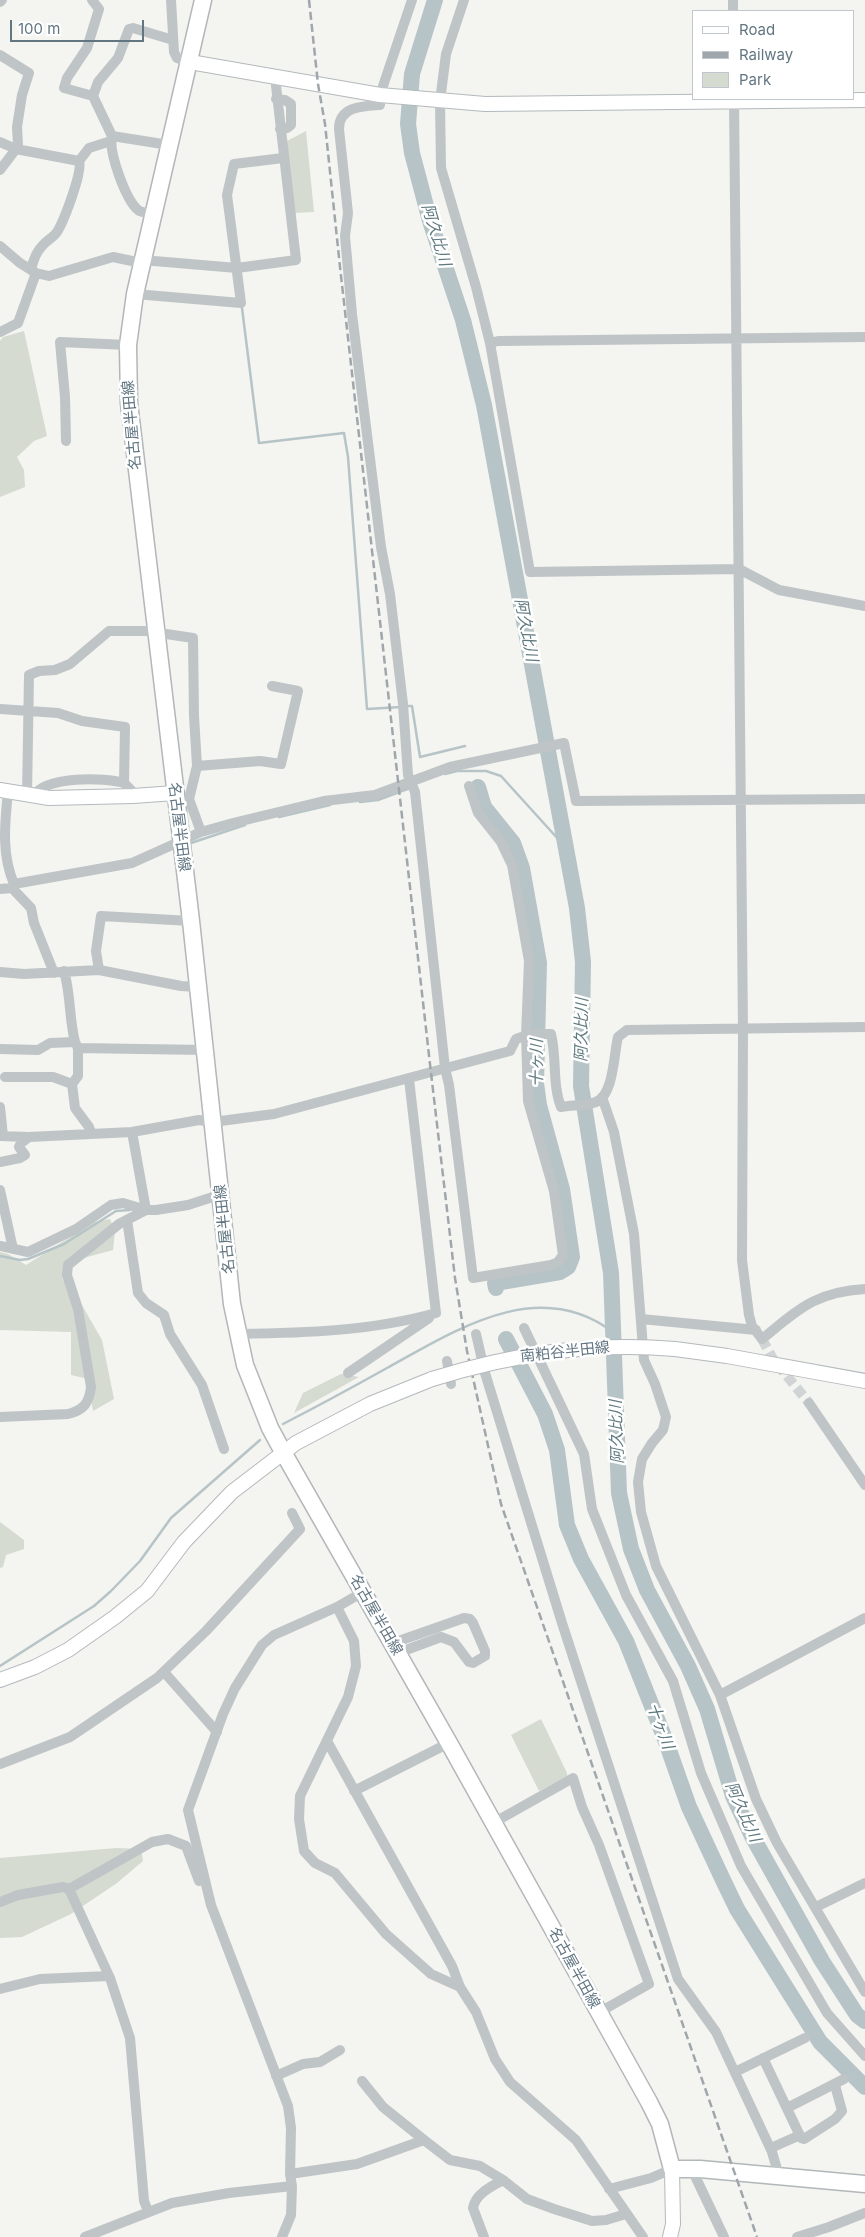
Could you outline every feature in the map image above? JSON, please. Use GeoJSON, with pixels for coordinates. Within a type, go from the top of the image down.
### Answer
{"type":"FeatureCollection","features":[{"type":"Feature","properties":{"kind":"main road","name":"名古屋半田線"},"geometry":{"type":"LineString","coordinates":[[203,0],[135,294],[128,345],[129,403],[191,921],[212,1122],[222,1194],[232,1304],[238,1334],[245,1365],[272,1431],[449,1743],[660,2124],[672,2169]]}},
{"type":"Feature","properties":{"kind":"main road"},"geometry":{"type":"LineString","coordinates":[[672,2169],[696,2169],[865,2184]]}},
{"type":"Feature","properties":{"kind":"street"},"geometry":{"type":"LineString","coordinates":[[92,0],[100,8],[88,48],[67,78],[64,88],[94,96]]}},
{"type":"Feature","properties":{"kind":"street"},"geometry":{"type":"LineString","coordinates":[[171,0],[176,58],[380,95],[485,104],[865,100]]}},
{"type":"Feature","properties":{"kind":"street"},"geometry":{"type":"LineString","coordinates":[[412,0],[380,95],[380,105],[369,105],[345,112],[340,119],[339,129],[348,213],[345,236],[351,305],[381,547],[390,594],[404,704],[408,775],[416,792],[445,1068],[449,1085],[473,1278],[551,1265],[558,1262],[563,1255],[554,1191],[528,1102],[529,961],[512,865],[501,842],[478,813],[469,786]]}},
{"type":"Feature","properties":{"kind":"street"},"geometry":{"type":"LineString","coordinates":[[464,0],[446,54],[435,100],[441,168],[476,287],[490,343],[530,572],[739,568],[779,590],[865,606]]}},
{"type":"Feature","properties":{"kind":"street"},"geometry":{"type":"LineString","coordinates":[[154,214],[140,211],[128,197],[115,161],[112,139],[94,96],[96,84],[118,58],[129,29],[133,28],[173,40]]}},
{"type":"Feature","properties":{"kind":"street"},"geometry":{"type":"LineString","coordinates":[[0,55],[29,73],[22,95],[17,127],[18,146],[0,170]]}},
{"type":"Feature","properties":{"kind":"street"},"geometry":{"type":"LineString","coordinates":[[0,246],[33,271],[49,276],[113,257],[132,261],[238,268],[296,260],[275,77]]}},
{"type":"Feature","properties":{"kind":"street"},"geometry":{"type":"LineString","coordinates":[[734,100],[743,1030],[742,1260],[749,1315],[752,1326],[762,1339],[801,1308],[824,1295],[865,1289]]}},
{"type":"Feature","properties":{"kind":"street"},"geometry":{"type":"LineString","coordinates":[[79,161],[89,148],[112,139],[169,145]]}},
{"type":"Feature","properties":{"kind":"street"},"geometry":{"type":"LineString","coordinates":[[0,142],[16,149],[79,161]]}},
{"type":"Feature","properties":{"kind":"street"},"geometry":{"type":"LineString","coordinates":[[135,294],[242,303],[227,195],[234,164],[284,158]]}},
{"type":"Feature","properties":{"kind":"street"},"geometry":{"type":"LineString","coordinates":[[0,332],[18,323],[33,271],[34,257],[43,244],[57,233],[79,178],[81,166],[79,161]]}},
{"type":"Feature","properties":{"kind":"street"},"geometry":{"type":"LineString","coordinates":[[490,343],[498,341],[555,340],[865,337]]}},
{"type":"Feature","properties":{"kind":"street"},"geometry":{"type":"LineString","coordinates":[[66,441],[65,396],[60,342],[128,345]]}},
{"type":"Feature","properties":{"kind":"street"},"geometry":{"type":"LineString","coordinates":[[30,795],[29,676],[39,671],[55,670],[70,664],[109,631],[155,632],[193,638],[197,766],[189,799],[201,832]]}},
{"type":"Feature","properties":{"kind":"street"},"geometry":{"type":"LineString","coordinates":[[197,766],[260,762],[281,764],[298,691],[272,686]]}},
{"type":"Feature","properties":{"kind":"street"},"geometry":{"type":"LineString","coordinates":[[0,710],[58,713],[82,721],[125,727],[124,783]]}},
{"type":"Feature","properties":{"kind":"street"},"geometry":{"type":"LineString","coordinates":[[0,890],[132,863],[201,832],[233,823],[324,801],[375,795],[450,767],[562,743],[564,743],[576,801],[865,799]]}},
{"type":"Feature","properties":{"kind":"street"},"geometry":{"type":"LineString","coordinates":[[30,795],[38,789],[59,782],[97,779],[124,783],[132,791],[133,796]]}},
{"type":"Feature","properties":{"kind":"street"},"geometry":{"type":"LineString","coordinates":[[91,1133],[89,1127],[75,1108],[72,1084],[78,1076],[77,1045],[72,1031],[69,989],[34,923],[31,908],[13,886],[8,870],[3,836],[4,791],[49,798],[175,793]]}},
{"type":"Feature","properties":{"kind":"street"},"geometry":{"type":"LineString","coordinates":[[99,970],[96,951],[101,916],[191,921]]}},
{"type":"Feature","properties":{"kind":"street"},"geometry":{"type":"LineString","coordinates":[[0,972],[24,974],[99,970],[181,986],[198,987]]}},
{"type":"Feature","properties":{"kind":"street"},"geometry":{"type":"LineString","coordinates":[[599,1100],[612,1074],[618,1037],[627,1030],[865,1027]]}},
{"type":"Feature","properties":{"kind":"street"},"geometry":{"type":"LineString","coordinates":[[0,1107],[2,1136],[29,1138],[132,1132],[198,1120],[212,1122],[274,1114],[510,1051],[516,1039],[528,1034],[551,1034],[558,1099],[561,1107],[599,1100]]}},
{"type":"Feature","properties":{"kind":"street"},"geometry":{"type":"LineString","coordinates":[[0,1049],[38,1050],[50,1043],[204,1050]]}},
{"type":"Feature","properties":{"kind":"street"},"geometry":{"type":"LineString","coordinates":[[5,1077],[53,1077],[72,1084]]}},
{"type":"Feature","properties":{"kind":"street"},"geometry":{"type":"LineString","coordinates":[[409,1079],[436,1313]]}},
{"type":"Feature","properties":{"kind":"street"},"geometry":{"type":"LineString","coordinates":[[599,1100],[614,1132],[634,1234],[644,1360],[656,1384],[666,1417],[663,1430],[652,1443],[642,1460],[638,1482],[641,1512],[656,1566],[720,1695],[756,1799],[777,1843],[865,1992]]}},
{"type":"Feature","properties":{"kind":"street"},"geometry":{"type":"LineString","coordinates":[[132,1132],[146,1210]]}},
{"type":"Feature","properties":{"kind":"street"},"geometry":{"type":"LineString","coordinates":[[0,1162],[20,1158],[25,1155],[19,1147],[21,1143],[29,1138]]}},
{"type":"Feature","properties":{"kind":"street"},"geometry":{"type":"LineString","coordinates":[[0,1190],[13,1250]]}},
{"type":"Feature","properties":{"kind":"street"},"geometry":{"type":"LineString","coordinates":[[0,1417],[68,1414],[79,1411],[86,1406],[91,1387],[78,1309],[67,1275],[68,1266],[127,1220],[146,1210],[188,1205],[222,1194]]}},
{"type":"Feature","properties":{"kind":"street"},"geometry":{"type":"LineString","coordinates":[[0,1246],[28,1252],[76,1229],[111,1205],[132,1204],[146,1210]]}},
{"type":"Feature","properties":{"kind":"street"},"geometry":{"type":"LineString","coordinates":[[127,1220],[138,1293],[146,1303],[164,1315],[170,1334],[202,1385],[224,1449]]}},
{"type":"Feature","properties":{"kind":"street"},"geometry":{"type":"LineString","coordinates":[[238,1334],[305,1333],[412,1320],[436,1313]]}},
{"type":"Feature","properties":{"kind":"street"},"geometry":{"type":"LineString","coordinates":[[348,1373],[436,1313]]}},
{"type":"Feature","properties":{"kind":"street"},"geometry":{"type":"LineString","coordinates":[[641,1319],[756,1330]]}},
{"type":"Feature","properties":{"kind":"street"},"geometry":{"type":"LineString","coordinates":[[524,1328],[584,1454],[592,1509],[626,1595],[673,1681],[701,1773],[741,1866],[827,2013],[865,2056]]}},
{"type":"Feature","properties":{"kind":"street"},"geometry":{"type":"LineString","coordinates":[[476,1334],[485,1373],[559,1614],[678,1979],[716,2032],[771,2148],[779,2176]]}},
{"type":"Feature","properties":{"kind":"street","name":"南粕谷半田線"},"geometry":{"type":"LineString","coordinates":[[0,1680],[34,1667],[68,1650],[115,1617],[147,1591],[184,1542],[232,1492],[283,1452],[362,1407],[432,1378],[500,1359],[566,1349],[622,1346],[675,1348],[865,1381]]}},
{"type":"Feature","properties":{"kind":"street"},"geometry":{"type":"LineString","coordinates":[[447,1362],[451,1384]]}},
{"type":"Feature","properties":{"kind":"street"},"geometry":{"type":"LineString","coordinates":[[809,1404],[865,1485]]}},
{"type":"Feature","properties":{"kind":"street"},"geometry":{"type":"LineString","coordinates":[[0,1764],[70,1737],[164,1672],[206,1632],[300,1529],[292,1513]]}},
{"type":"Feature","properties":{"kind":"street"},"geometry":{"type":"LineString","coordinates":[[282,2237],[291,2215],[292,2186],[288,2106],[249,2000],[211,1905],[188,1810],[216,1732],[235,1688],[262,1645],[274,1635],[364,1592]]}},
{"type":"Feature","properties":{"kind":"street"},"geometry":{"type":"LineString","coordinates":[[337,1606],[350,1630],[356,1653],[356,1666],[348,1696],[300,1796],[299,1819],[304,1851],[315,1863],[335,1873],[386,1934],[431,1974],[460,1987]]}},
{"type":"Feature","properties":{"kind":"street"},"geometry":{"type":"LineString","coordinates":[[395,1648],[453,1622],[464,1618],[470,1619],[473,1623],[485,1651],[484,1656],[473,1663],[469,1662],[454,1642],[449,1630],[453,1622]]}},
{"type":"Feature","properties":{"kind":"street"},"geometry":{"type":"LineString","coordinates":[[720,1695],[865,1618]]}},
{"type":"Feature","properties":{"kind":"street"},"geometry":{"type":"LineString","coordinates":[[395,1648],[435,1637],[448,1638],[454,1642]]}},
{"type":"Feature","properties":{"kind":"street"},"geometry":{"type":"LineString","coordinates":[[164,1672],[216,1732]]}},
{"type":"Feature","properties":{"kind":"street"},"geometry":{"type":"LineString","coordinates":[[327,1741],[452,1966],[460,1987],[476,2012],[495,2059],[510,2082],[576,2140],[643,2237]]}},
{"type":"Feature","properties":{"kind":"street"},"geometry":{"type":"LineString","coordinates":[[354,1791],[449,1743]]}},
{"type":"Feature","properties":{"kind":"street"},"geometry":{"type":"LineString","coordinates":[[493,1823],[572,1778],[649,1984],[598,2013]]}},
{"type":"Feature","properties":{"kind":"street"},"geometry":{"type":"LineString","coordinates":[[69,1889],[152,1842],[168,1839],[186,1846],[199,1881],[206,1885]]}},
{"type":"Feature","properties":{"kind":"street"},"geometry":{"type":"LineString","coordinates":[[816,1907],[865,1883]]}},
{"type":"Feature","properties":{"kind":"street"},"geometry":{"type":"LineString","coordinates":[[0,1902],[18,1895],[63,1887],[69,1889],[109,1976],[130,2038],[142,2189],[148,2211]]}},
{"type":"Feature","properties":{"kind":"street"},"geometry":{"type":"LineString","coordinates":[[0,1989],[40,1979],[109,1976]]}},
{"type":"Feature","properties":{"kind":"street"},"geometry":{"type":"LineString","coordinates":[[735,2072],[805,2038]]}},
{"type":"Feature","properties":{"kind":"street"},"geometry":{"type":"LineString","coordinates":[[276,2076],[303,2064],[320,2062],[340,2050]]}},
{"type":"Feature","properties":{"kind":"street"},"geometry":{"type":"LineString","coordinates":[[763,2058],[787,2108],[800,2135],[804,2139],[835,2120],[842,2111],[840,2082],[787,2108]]}},
{"type":"Feature","properties":{"kind":"street"},"geometry":{"type":"LineString","coordinates":[[362,2081],[383,2107],[450,2160],[480,2166],[528,2199],[585,2220],[606,2220],[626,2214]]}},
{"type":"Feature","properties":{"kind":"street"},"geometry":{"type":"LineString","coordinates":[[771,2148],[800,2135]]}},
{"type":"Feature","properties":{"kind":"street"},"geometry":{"type":"LineString","coordinates":[[290,2174],[357,2164],[424,2140]]}},
{"type":"Feature","properties":{"kind":"street"},"geometry":{"type":"LineString","coordinates":[[610,2189],[651,2178],[672,2169],[673,2224],[670,2237]]}},
{"type":"Feature","properties":{"kind":"street"},"geometry":{"type":"LineString","coordinates":[[696,2169],[695,2176],[724,2237]]}},
{"type":"Feature","properties":{"kind":"street"},"geometry":{"type":"LineString","coordinates":[[484,2237],[473,2204],[490,2187],[503,2180]]}},
{"type":"Feature","properties":{"kind":"street"},"geometry":{"type":"LineString","coordinates":[[85,2237],[148,2211],[181,2201],[292,2186]]}},
{"type":"Feature","properties":{"kind":"street"},"geometry":{"type":"LineString","coordinates":[[797,2237],[865,2213]]}},
{"type":"Feature","properties":{"kind":"green space"},"geometry":{"type":"Polygon","coordinates":[[[306,131],[314,212],[294,213],[287,141],[306,131]]]}},
{"type":"Feature","properties":{"kind":"green space"},"geometry":{"type":"Polygon","coordinates":[[[24,331],[47,436],[34,441],[17,457],[24,470],[25,487],[0,497],[0,341],[3,337],[24,331]]]}},
{"type":"Feature","properties":{"kind":"green space"},"geometry":{"type":"Polygon","coordinates":[[[110,1219],[115,1231],[113,1250],[80,1259],[62,1278],[83,1307],[102,1340],[114,1399],[93,1411],[88,1379],[71,1375],[71,1332],[0,1330],[0,1252],[8,1254],[26,1265],[94,1222],[110,1219]]]}},
{"type":"Feature","properties":{"kind":"green space"},"geometry":{"type":"Polygon","coordinates":[[[341,1374],[359,1377],[294,1413],[303,1393],[341,1374]]]}},
{"type":"Feature","properties":{"kind":"green space"},"geometry":{"type":"Polygon","coordinates":[[[0,1522],[24,1540],[24,1549],[6,1555],[3,1567],[0,1568],[0,1522]]]}},
{"type":"Feature","properties":{"kind":"green space"},"geometry":{"type":"Polygon","coordinates":[[[541,1719],[567,1776],[539,1791],[511,1735],[541,1719]]]}},
{"type":"Feature","properties":{"kind":"green space"},"geometry":{"type":"Polygon","coordinates":[[[116,1848],[141,1849],[143,1861],[117,1883],[71,1914],[22,1937],[0,1938],[0,1858],[116,1848]]]}},
{"type":"Feature","properties":{"kind":"waterway","name":"阿久比川"},"geometry":{"type":"LineString","coordinates":[[435,0],[412,74],[408,124],[412,153],[430,221],[463,320],[484,405],[577,908],[583,962],[581,1086],[611,1273],[619,1493],[631,1549],[647,1590],[688,1666],[707,1709],[733,1796],[752,1836],[822,1961],[857,2015],[865,2021]]}},
{"type":"Feature","properties":{"kind":"waterway"},"geometry":{"type":"LineString","coordinates":[[242,308],[259,443],[344,433],[348,457],[367,709],[401,707]]}},
{"type":"Feature","properties":{"kind":"waterway"},"geometry":{"type":"LineString","coordinates":[[407,706],[412,706],[420,757],[465,746]]}},
{"type":"Feature","properties":{"kind":"waterway"},"geometry":{"type":"LineString","coordinates":[[445,774],[457,771],[486,771],[501,776],[559,840],[566,842]]}},
{"type":"Feature","properties":{"kind":"waterway","name":"十ヶ川"},"geometry":{"type":"LineString","coordinates":[[478,787],[484,807],[513,843],[522,868],[539,963],[536,1083],[539,1105],[562,1189],[572,1257],[568,1267],[560,1272],[495,1283],[496,1288]]}},
{"type":"Feature","properties":{"kind":"waterway"},"geometry":{"type":"LineString","coordinates":[[360,802],[378,800],[410,788]]}},
{"type":"Feature","properties":{"kind":"waterway"},"geometry":{"type":"LineString","coordinates":[[279,817],[330,805]]}},
{"type":"Feature","properties":{"kind":"waterway"},"geometry":{"type":"LineString","coordinates":[[188,844],[245,825]]}},
{"type":"Feature","properties":{"kind":"waterway"},"geometry":{"type":"LineString","coordinates":[[0,1256],[20,1260],[28,1259],[64,1244],[116,1211],[130,1210]]}},
{"type":"Feature","properties":{"kind":"waterway"},"geometry":{"type":"LineString","coordinates":[[283,1424],[441,1338],[498,1314],[527,1309],[557,1309],[586,1316],[614,1333]]}},
{"type":"Feature","properties":{"kind":"waterway","name":"十ヶ川"},"geometry":{"type":"LineString","coordinates":[[506,1339],[545,1414],[557,1450],[567,1525],[581,1559],[626,1641],[665,1739],[689,1807],[723,1880],[737,1909],[820,2042],[865,2087]]}},
{"type":"Feature","properties":{"kind":"waterway"},"geometry":{"type":"LineString","coordinates":[[0,1666],[94,1606],[140,1561],[171,1518],[260,1440]]}},
{"type":"Feature","properties":{"kind":"tunnel"},"geometry":{"type":"LineString","coordinates":[[762,1339],[773,1359],[809,1403]]}},
{"type":"Feature","properties":{"kind":"railway"},"geometry":{"type":"LineString","coordinates":[[309,0],[318,84],[325,124],[431,1073],[455,1278],[467,1351],[501,1504],[757,2237]]}}]}
